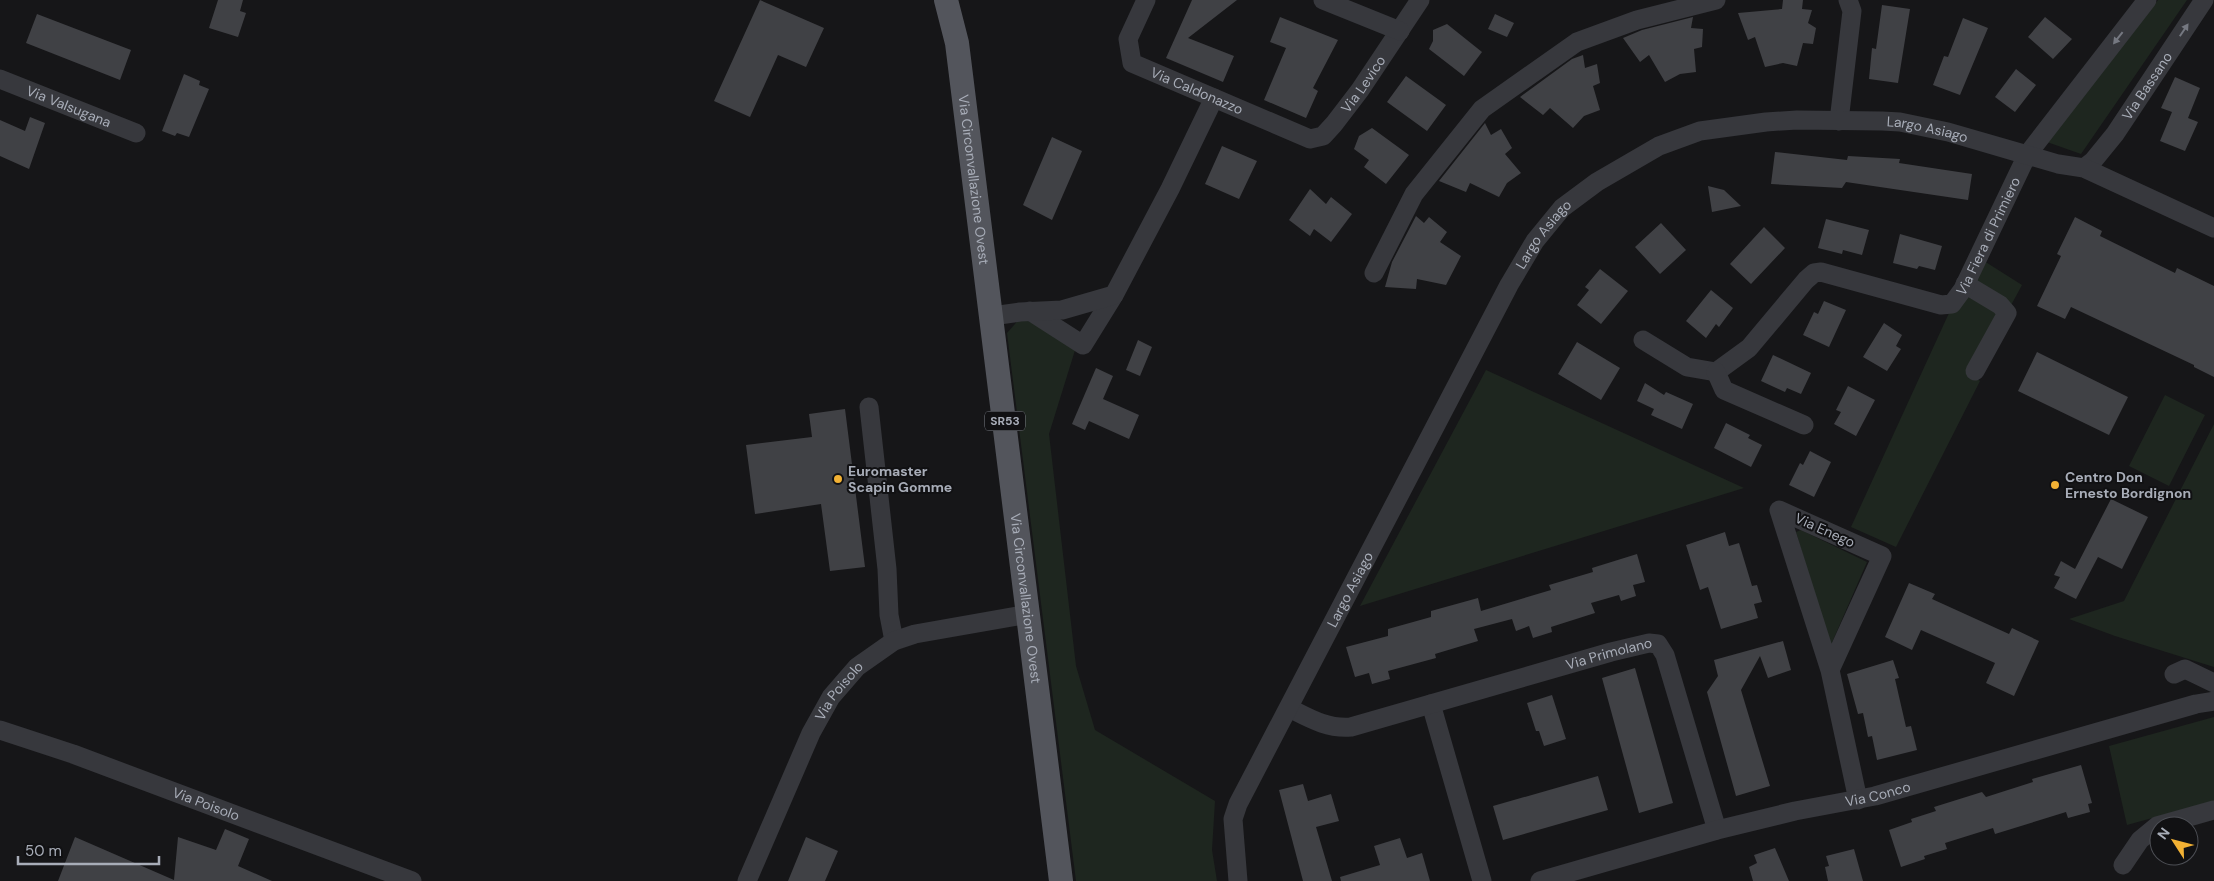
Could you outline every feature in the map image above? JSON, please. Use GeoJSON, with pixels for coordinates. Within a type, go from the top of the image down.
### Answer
{"type":"FeatureCollection","features":[{"type":"Feature","properties":{"kind":"main road","name":"Via Circonvallazione Ovest"},"geometry":{"type":"LineString","coordinates":[[946,0],[957,43],[1061,881]]}},
{"type":"Feature","properties":{"kind":"main road","name":"Via Circonvallazione Ovest"},"geometry":{"type":"LineString","coordinates":[[957,43],[958,0]]}},
{"type":"Feature","properties":{"kind":"street","name":"Via Caldonazzo"},"geometry":{"type":"LineString","coordinates":[[1146,0],[1128,39],[1132,63],[1310,139],[1323,136]]}},
{"type":"Feature","properties":{"kind":"street"},"geometry":{"type":"LineString","coordinates":[[1323,0],[1400,31]]}},
{"type":"Feature","properties":{"kind":"street","name":"Via Levico"},"geometry":{"type":"LineString","coordinates":[[1323,136],[1360,90],[1420,0]]}},
{"type":"Feature","properties":{"kind":"street"},"geometry":{"type":"LineString","coordinates":[[1374,273],[1414,194],[1482,109],[1577,42],[1637,20],[1716,0]]}},
{"type":"Feature","properties":{"kind":"street"},"geometry":{"type":"LineString","coordinates":[[1838,120],[1852,10],[1848,0]]}},
{"type":"Feature","properties":{"kind":"street"},"geometry":{"type":"LineString","coordinates":[[2027,155],[2148,0]]}},
{"type":"Feature","properties":{"kind":"street","name":"Via Bassano"},"geometry":{"type":"LineString","coordinates":[[2084,168],[2093,161],[2115,134],[2204,0]]}},
{"type":"Feature","properties":{"kind":"street","name":"Via Valsugana"},"geometry":{"type":"LineString","coordinates":[[0,80],[136,133]]}},
{"type":"Feature","properties":{"kind":"street"},"geometry":{"type":"LineString","coordinates":[[1030,311],[1083,345],[1114,295],[1170,189],[1214,98]]}},
{"type":"Feature","properties":{"kind":"street","name":"Largo Asiago"},"geometry":{"type":"LineString","coordinates":[[1238,881],[1233,819],[1238,804],[1509,286],[1535,241],[1562,208],[1632,160],[1659,146],[1700,131],[1766,122],[1838,120],[1900,122],[1948,132],[2074,168],[2084,168],[2214,228]]}},
{"type":"Feature","properties":{"kind":"street","name":"Via Fiera di Primiero"},"geometry":{"type":"LineString","coordinates":[[1716,372],[1749,348],[1806,280],[1814,274],[1821,272],[1941,305],[1952,304],[1965,284],[2027,155]]}},
{"type":"Feature","properties":{"kind":"street"},"geometry":{"type":"LineString","coordinates":[[1965,284],[2000,305],[2007,313],[1975,371]]}},
{"type":"Feature","properties":{"kind":"street"},"geometry":{"type":"LineString","coordinates":[[992,316],[1030,311],[1062,310],[1114,295]]}},
{"type":"Feature","properties":{"kind":"street"},"geometry":{"type":"LineString","coordinates":[[1643,340],[1687,367],[1716,372],[1724,390],[1804,425]]}},
{"type":"Feature","properties":{"kind":"street"},"geometry":{"type":"LineString","coordinates":[[869,407],[887,568],[889,615],[894,641]]}},
{"type":"Feature","properties":{"kind":"street","name":"Via Enego"},"geometry":{"type":"LineString","coordinates":[[1830,670],[1882,556],[1779,510],[1830,670],[1858,800]]}},
{"type":"Feature","properties":{"kind":"street","name":"Via Poisolo"},"geometry":{"type":"LineString","coordinates":[[747,881],[811,734],[831,697],[857,667],[894,641],[914,634],[1029,614]]}},
{"type":"Feature","properties":{"kind":"street","name":"Via Primolano"},"geometry":{"type":"LineString","coordinates":[[1289,708],[1321,724],[1340,728],[1351,727],[1611,652],[1649,643],[1658,644],[1665,655],[1717,830]]}},
{"type":"Feature","properties":{"kind":"street"},"geometry":{"type":"LineString","coordinates":[[2174,674],[2185,669],[2214,683]]}},
{"type":"Feature","properties":{"kind":"street","name":"Via Conco"},"geometry":{"type":"LineString","coordinates":[[1540,881],[1717,830],[1794,811],[1858,800],[2196,704],[2214,702]]}},
{"type":"Feature","properties":{"kind":"street"},"geometry":{"type":"LineString","coordinates":[[1431,704],[1482,881]]}},
{"type":"Feature","properties":{"kind":"street","name":"Via Poisolo"},"geometry":{"type":"LineString","coordinates":[[0,730],[92,761],[412,881]]}},
{"type":"Feature","properties":{"kind":"street"},"geometry":{"type":"LineString","coordinates":[[2123,865],[2140,840],[2157,826],[2214,810]]}},
{"type":"Feature","properties":{"kind":"shaded area"},"geometry":{"type":"Polygon","coordinates":[[[2158,0],[2187,0],[2081,154],[2047,142],[2158,0]]]}},
{"type":"Feature","properties":{"kind":"shaded area"},"geometry":{"type":"Polygon","coordinates":[[[1984,261],[2022,285],[2009,309],[1972,284],[1984,261]]]}},
{"type":"Feature","properties":{"kind":"shaded area"},"geometry":{"type":"Polygon","coordinates":[[[1964,295],[1994,310],[1997,317],[1970,373],[1980,381],[1896,547],[1851,527],[1949,313],[1964,295]]]}},
{"type":"Feature","properties":{"kind":"shaded area"},"geometry":{"type":"Polygon","coordinates":[[[1021,317],[1076,347],[1049,434],[1076,666],[1095,730],[1215,801],[1212,850],[1217,881],[1076,881],[1007,333],[1021,317]]]}},
{"type":"Feature","properties":{"kind":"shaded area"},"geometry":{"type":"Polygon","coordinates":[[[1486,370],[1744,488],[1360,606],[1486,370]]]}},
{"type":"Feature","properties":{"kind":"shaded area"},"geometry":{"type":"Polygon","coordinates":[[[2165,395],[2205,415],[2169,486],[2129,466],[2165,395]]]}},
{"type":"Feature","properties":{"kind":"shaded area"},"geometry":{"type":"Polygon","coordinates":[[[2214,424],[2214,667],[2115,636],[2069,619],[2124,601],[2214,424]]]}},
{"type":"Feature","properties":{"kind":"shaded area"},"geometry":{"type":"Polygon","coordinates":[[[1801,530],[1867,562],[1830,647],[1796,532],[1801,530]]]}},
{"type":"Feature","properties":{"kind":"shaded area"},"geometry":{"type":"Polygon","coordinates":[[[2214,717],[2214,801],[2160,816],[2149,816],[2149,819],[2127,825],[2109,746],[2214,717]]]}},
{"type":"Feature","properties":{"kind":"building"},"geometry":{"type":"Polygon","coordinates":[[[218,0],[243,0],[240,11],[246,13],[238,37],[209,28],[218,0]]]}},
{"type":"Feature","properties":{"kind":"building"},"geometry":{"type":"Polygon","coordinates":[[[760,0],[824,28],[806,67],[778,55],[750,117],[714,101],[760,0]]]}},
{"type":"Feature","properties":{"kind":"building"},"geometry":{"type":"Polygon","coordinates":[[[1192,0],[1237,0],[1188,38],[1234,56],[1223,82],[1166,58],[1192,0]]]}},
{"type":"Feature","properties":{"kind":"building"},"geometry":{"type":"Polygon","coordinates":[[[1783,0],[1803,0],[1802,9],[1812,10],[1808,23],[1816,28],[1813,44],[1803,43],[1797,66],[1783,63],[1765,67],[1755,37],[1748,40],[1738,13],[1782,9],[1783,0]]]}},
{"type":"Feature","properties":{"kind":"building"},"geometry":{"type":"Polygon","coordinates":[[[1882,5],[1910,9],[1898,83],[1869,79],[1872,48],[1876,49],[1882,5]]]}},
{"type":"Feature","properties":{"kind":"building"},"geometry":{"type":"Polygon","coordinates":[[[37,14],[131,50],[120,80],[26,43],[37,14]]]}},
{"type":"Feature","properties":{"kind":"building"},"geometry":{"type":"Polygon","coordinates":[[[1495,14],[1514,23],[1507,37],[1488,29],[1495,14]]]}},
{"type":"Feature","properties":{"kind":"building"},"geometry":{"type":"Polygon","coordinates":[[[1280,17],[1338,40],[1313,88],[1318,91],[1306,118],[1264,100],[1286,48],[1270,42],[1280,17]]]}},
{"type":"Feature","properties":{"kind":"building"},"geometry":{"type":"Polygon","coordinates":[[[1693,17],[1691,28],[1703,29],[1702,47],[1694,49],[1696,72],[1680,74],[1665,82],[1649,55],[1640,62],[1623,38],[1642,30],[1693,17]]]}},
{"type":"Feature","properties":{"kind":"building"},"geometry":{"type":"Polygon","coordinates":[[[2045,17],[2072,39],[2053,59],[2028,37],[2045,17]]]}},
{"type":"Feature","properties":{"kind":"building"},"geometry":{"type":"Polygon","coordinates":[[[1963,18],[1988,28],[1960,95],[1933,85],[1944,56],[1948,57],[1963,18]]]}},
{"type":"Feature","properties":{"kind":"building"},"geometry":{"type":"Polygon","coordinates":[[[1447,24],[1482,52],[1464,76],[1429,49],[1433,41],[1433,30],[1447,24]]]}},
{"type":"Feature","properties":{"kind":"building"},"geometry":{"type":"Polygon","coordinates":[[[1583,55],[1585,68],[1597,64],[1600,83],[1593,86],[1600,110],[1584,116],[1573,128],[1550,108],[1543,115],[1520,97],[1572,59],[1583,55]]]}},
{"type":"Feature","properties":{"kind":"building"},"geometry":{"type":"Polygon","coordinates":[[[2016,69],[2036,85],[2015,112],[1995,97],[2016,69]]]}},
{"type":"Feature","properties":{"kind":"building"},"geometry":{"type":"Polygon","coordinates":[[[184,74],[200,81],[199,85],[209,89],[189,137],[177,133],[175,136],[162,131],[184,74]]]}},
{"type":"Feature","properties":{"kind":"building"},"geometry":{"type":"Polygon","coordinates":[[[1406,76],[1446,105],[1427,131],[1387,102],[1406,76]]]}},
{"type":"Feature","properties":{"kind":"building"},"geometry":{"type":"Polygon","coordinates":[[[2175,77],[2200,88],[2188,118],[2198,122],[2185,151],[2160,141],[2172,112],[2161,108],[2175,77]]]}},
{"type":"Feature","properties":{"kind":"building"},"geometry":{"type":"Polygon","coordinates":[[[30,117],[45,123],[29,169],[0,156],[0,120],[25,131],[30,117]]]}},
{"type":"Feature","properties":{"kind":"building"},"geometry":{"type":"Polygon","coordinates":[[[1485,123],[1491,135],[1501,129],[1512,148],[1505,154],[1521,173],[1507,183],[1499,197],[1470,183],[1466,192],[1439,181],[1485,123]]]}},
{"type":"Feature","properties":{"kind":"building"},"geometry":{"type":"Polygon","coordinates":[[[1372,128],[1409,155],[1386,184],[1364,167],[1369,160],[1354,149],[1359,136],[1372,128]]]}},
{"type":"Feature","properties":{"kind":"building"},"geometry":{"type":"Polygon","coordinates":[[[1052,137],[1082,151],[1052,220],[1023,205],[1052,137]]]}},
{"type":"Feature","properties":{"kind":"building"},"geometry":{"type":"Polygon","coordinates":[[[1222,146],[1257,161],[1239,199],[1205,184],[1222,146]]]}},
{"type":"Feature","properties":{"kind":"building"},"geometry":{"type":"Polygon","coordinates":[[[1775,152],[1847,160],[1848,156],[1900,159],[1899,163],[1972,174],[1968,200],[1846,182],[1842,188],[1771,184],[1775,152]]]}},
{"type":"Feature","properties":{"kind":"building"},"geometry":{"type":"Polygon","coordinates":[[[1708,186],[1724,190],[1741,206],[1712,212],[1708,186]]]}},
{"type":"Feature","properties":{"kind":"building"},"geometry":{"type":"Polygon","coordinates":[[[1310,189],[1326,204],[1331,197],[1352,214],[1331,242],[1314,229],[1310,236],[1289,220],[1310,189]]]}},
{"type":"Feature","properties":{"kind":"building"},"geometry":{"type":"Polygon","coordinates":[[[1416,216],[1424,223],[1429,217],[1447,232],[1440,242],[1461,256],[1446,285],[1417,279],[1416,289],[1385,287],[1392,262],[1416,216]]]}},
{"type":"Feature","properties":{"kind":"building"},"geometry":{"type":"Polygon","coordinates":[[[2075,217],[2102,231],[2100,236],[2175,273],[2177,268],[2214,286],[2214,377],[2194,367],[2194,365],[2071,307],[2065,319],[2037,306],[2061,256],[2057,254],[2075,217]]]}},
{"type":"Feature","properties":{"kind":"building"},"geometry":{"type":"Polygon","coordinates":[[[1826,219],[1869,230],[1862,255],[1843,250],[1842,254],[1818,248],[1826,219]]]}},
{"type":"Feature","properties":{"kind":"building"},"geometry":{"type":"Polygon","coordinates":[[[1661,223],[1686,250],[1660,274],[1635,247],[1661,223]]]}},
{"type":"Feature","properties":{"kind":"building"},"geometry":{"type":"Polygon","coordinates":[[[1764,227],[1785,248],[1751,284],[1730,264],[1764,227]]]}},
{"type":"Feature","properties":{"kind":"building"},"geometry":{"type":"Polygon","coordinates":[[[1900,234],[1942,246],[1935,270],[1919,266],[1917,269],[1893,263],[1900,234]]]}},
{"type":"Feature","properties":{"kind":"building"},"geometry":{"type":"Polygon","coordinates":[[[1600,269],[1628,291],[1601,324],[1577,305],[1589,290],[1585,287],[1600,269]]]}},
{"type":"Feature","properties":{"kind":"building"},"geometry":{"type":"Polygon","coordinates":[[[1711,290],[1733,308],[1719,327],[1716,324],[1706,338],[1686,321],[1711,290]]]}},
{"type":"Feature","properties":{"kind":"building"},"geometry":{"type":"Polygon","coordinates":[[[1824,301],[1846,310],[1829,347],[1803,335],[1814,312],[1818,314],[1824,301]]]}},
{"type":"Feature","properties":{"kind":"building"},"geometry":{"type":"Polygon","coordinates":[[[1884,323],[1902,335],[1896,346],[1901,349],[1887,371],[1863,357],[1884,323]]]}},
{"type":"Feature","properties":{"kind":"building"},"geometry":{"type":"Polygon","coordinates":[[[1138,340],[1152,347],[1140,376],[1126,370],[1138,340]]]}},
{"type":"Feature","properties":{"kind":"building"},"geometry":{"type":"Polygon","coordinates":[[[1577,342],[1620,368],[1601,400],[1558,374],[1577,342]]]}},
{"type":"Feature","properties":{"kind":"building"},"geometry":{"type":"Polygon","coordinates":[[[2037,352],[2128,397],[2109,435],[2018,391],[2037,352]]]}},
{"type":"Feature","properties":{"kind":"building"},"geometry":{"type":"Polygon","coordinates":[[[1773,355],[1811,373],[1801,394],[1787,388],[1785,392],[1761,381],[1773,355]]]}},
{"type":"Feature","properties":{"kind":"building"},"geometry":{"type":"Polygon","coordinates":[[[1096,368],[1113,376],[1103,399],[1139,415],[1129,439],[1089,421],[1085,430],[1072,424],[1096,368]]]}},
{"type":"Feature","properties":{"kind":"building"},"geometry":{"type":"Polygon","coordinates":[[[1645,383],[1664,395],[1666,392],[1693,404],[1682,429],[1651,415],[1654,409],[1637,401],[1645,383]]]}},
{"type":"Feature","properties":{"kind":"building"},"geometry":{"type":"Polygon","coordinates":[[[1848,386],[1875,400],[1856,436],[1834,424],[1841,412],[1836,410],[1848,386]]]}},
{"type":"Feature","properties":{"kind":"building"},"geometry":{"type":"Polygon","coordinates":[[[845,409],[865,567],[830,571],[821,504],[755,514],[746,445],[812,437],[809,414],[845,409]]]}},
{"type":"Feature","properties":{"kind":"building"},"geometry":{"type":"Polygon","coordinates":[[[1726,423],[1750,435],[1748,438],[1762,445],[1751,467],[1714,448],[1726,423]]]}},
{"type":"Feature","properties":{"kind":"building"},"geometry":{"type":"Polygon","coordinates":[[[1810,451],[1831,462],[1814,497],[1789,485],[1800,463],[1803,465],[1810,451]]]}},
{"type":"Feature","properties":{"kind":"building"},"geometry":{"type":"Polygon","coordinates":[[[2111,499],[2148,517],[2122,569],[2098,557],[2076,599],[2054,588],[2060,577],[2054,575],[2061,561],[2075,569],[2111,499]]]}},
{"type":"Feature","properties":{"kind":"building"},"geometry":{"type":"Polygon","coordinates":[[[1725,532],[1729,546],[1739,543],[1752,586],[1757,585],[1762,602],[1754,604],[1758,618],[1721,629],[1708,587],[1700,590],[1686,545],[1725,532]]]}},
{"type":"Feature","properties":{"kind":"building"},"geometry":{"type":"Polygon","coordinates":[[[1637,554],[1645,582],[1633,585],[1636,596],[1621,601],[1619,595],[1591,603],[1595,613],[1551,627],[1552,632],[1533,638],[1529,626],[1516,631],[1512,619],[1474,629],[1478,641],[1435,654],[1436,658],[1388,671],[1390,679],[1372,684],[1369,673],[1355,677],[1346,647],[1388,636],[1388,629],[1431,617],[1431,611],[1478,598],[1481,611],[1551,590],[1549,585],[1593,572],[1592,568],[1637,554]]]}},
{"type":"Feature","properties":{"kind":"building"},"geometry":{"type":"Polygon","coordinates":[[[1909,583],[1935,594],[1932,599],[2009,634],[2012,628],[2039,641],[2014,696],[1986,683],[1995,663],[1921,630],[1912,650],[1885,637],[1909,583]]]}},
{"type":"Feature","properties":{"kind":"building"},"geometry":{"type":"Polygon","coordinates":[[[1783,641],[1791,670],[1768,678],[1760,656],[1741,690],[1770,786],[1736,796],[1707,692],[1718,676],[1714,660],[1783,641]]]}},
{"type":"Feature","properties":{"kind":"building"},"geometry":{"type":"Polygon","coordinates":[[[1893,660],[1899,678],[1895,679],[1906,727],[1911,726],[1917,750],[1877,760],[1872,736],[1868,737],[1863,713],[1858,714],[1847,674],[1893,660]]]}},
{"type":"Feature","properties":{"kind":"building"},"geometry":{"type":"Polygon","coordinates":[[[1635,668],[1673,803],[1639,813],[1602,678],[1635,668]]]}},
{"type":"Feature","properties":{"kind":"building"},"geometry":{"type":"Polygon","coordinates":[[[1552,695],[1566,739],[1544,746],[1539,731],[1536,731],[1527,703],[1552,695]]]}},
{"type":"Feature","properties":{"kind":"building"},"geometry":{"type":"Polygon","coordinates":[[[2081,765],[2092,803],[2088,804],[2090,812],[2068,818],[2066,812],[1995,834],[1993,828],[1945,843],[1947,849],[1924,856],[1925,859],[1901,867],[1889,830],[1912,822],[1911,819],[1936,811],[1934,807],[1982,792],[1986,797],[2033,782],[2032,779],[2081,765]]]}},
{"type":"Feature","properties":{"kind":"building"},"geometry":{"type":"Polygon","coordinates":[[[1598,776],[1608,810],[1503,840],[1493,806],[1598,776]]]}},
{"type":"Feature","properties":{"kind":"building"},"geometry":{"type":"Polygon","coordinates":[[[1303,784],[1308,801],[1331,794],[1339,821],[1316,827],[1332,881],[1303,881],[1279,790],[1303,784]]]}},
{"type":"Feature","properties":{"kind":"building"},"geometry":{"type":"Polygon","coordinates":[[[225,829],[249,839],[238,866],[272,881],[58,881],[75,837],[174,880],[178,837],[216,850],[225,829]]]}},
{"type":"Feature","properties":{"kind":"building"},"geometry":{"type":"Polygon","coordinates":[[[806,837],[838,851],[825,881],[788,881],[806,837]]]}},
{"type":"Feature","properties":{"kind":"building"},"geometry":{"type":"Polygon","coordinates":[[[1400,838],[1407,858],[1422,853],[1430,881],[1341,881],[1340,877],[1380,865],[1374,846],[1400,838]]]}},
{"type":"Feature","properties":{"kind":"building"},"geometry":{"type":"Polygon","coordinates":[[[1775,848],[1789,881],[1753,881],[1749,867],[1757,863],[1754,855],[1775,848]]]}},
{"type":"Feature","properties":{"kind":"building"},"geometry":{"type":"Polygon","coordinates":[[[1854,849],[1863,881],[1828,881],[1825,867],[1829,866],[1826,856],[1854,849]]]}},
{"type":"Feature","properties":{"kind":"place","name":"Euromaster Scapin Gomme"},"geometry":{"type":"Point","coordinates":[838,479]}},
{"type":"Feature","properties":{"kind":"place","name":"Centro Don Ernesto Bordignon"},"geometry":{"type":"Point","coordinates":[2055,485]}}]}
